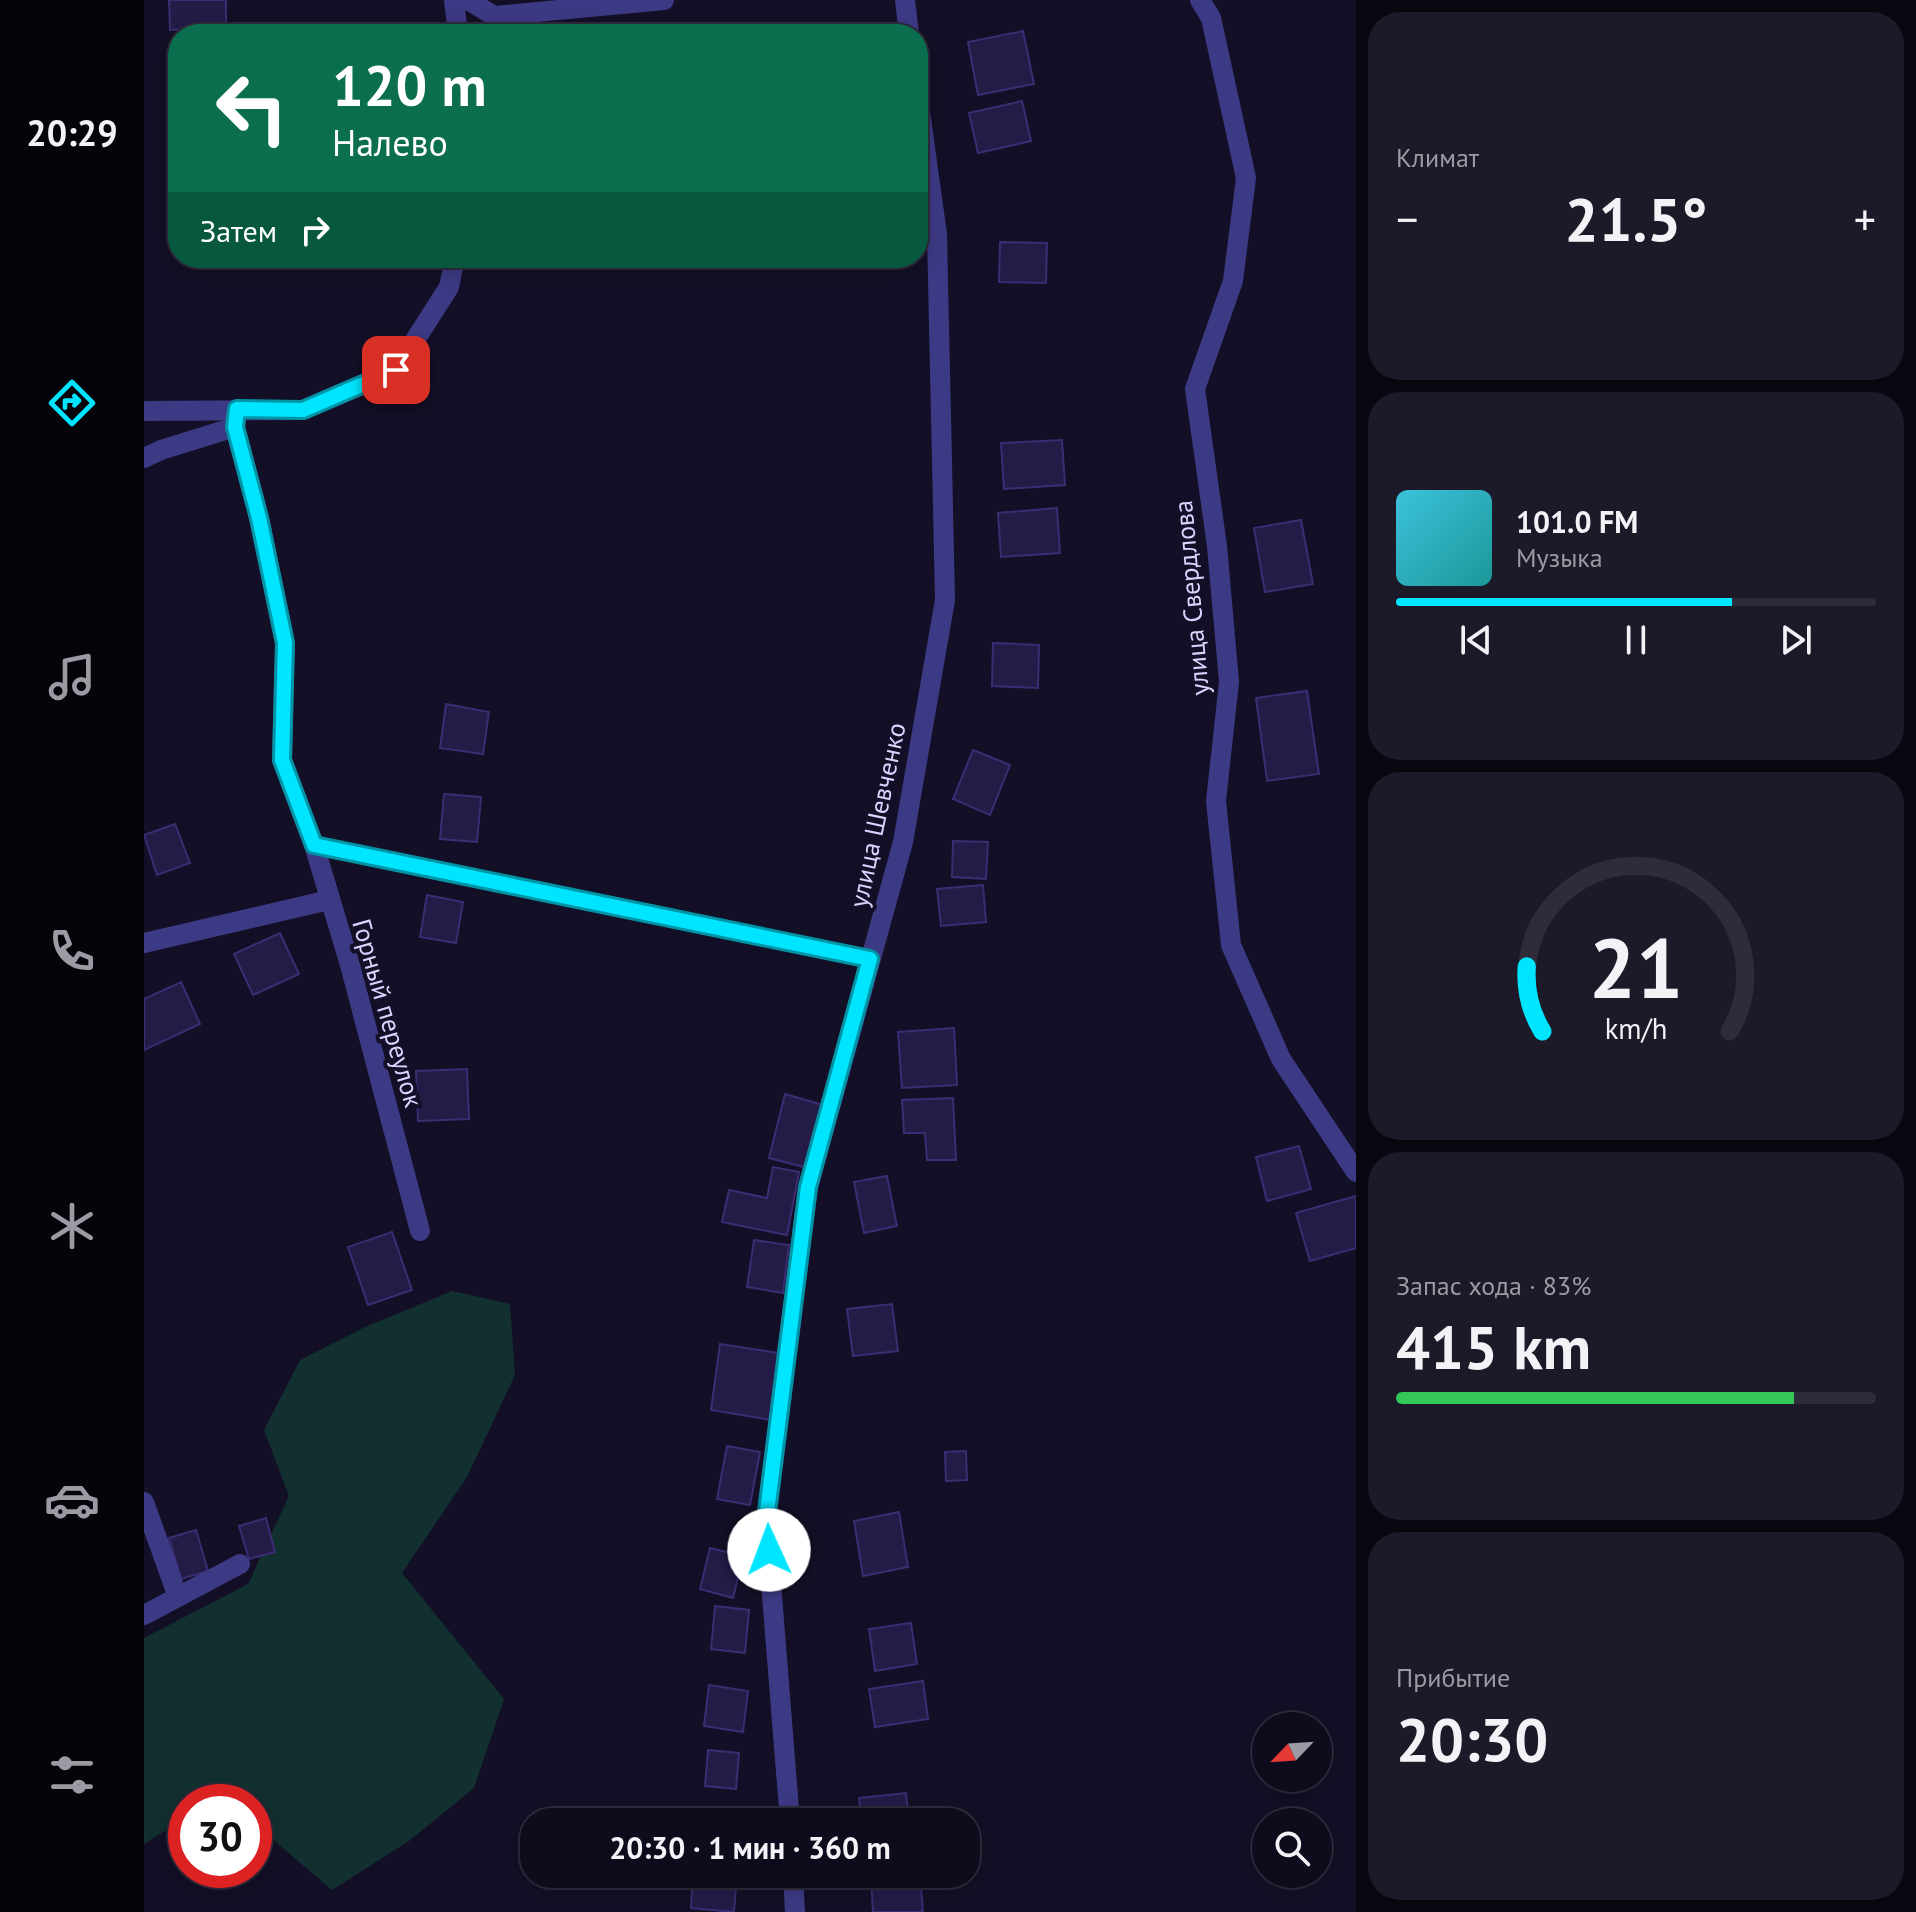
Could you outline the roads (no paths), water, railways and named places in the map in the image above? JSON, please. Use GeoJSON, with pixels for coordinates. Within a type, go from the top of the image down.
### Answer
{"type":"FeatureCollection","features":[{"type":"Feature","properties":{"kind":"street"},"geometry":{"type":"LineString","coordinates":[[454,0],[457,24]]}},
{"type":"Feature","properties":{"kind":"street"},"geometry":{"type":"LineString","coordinates":[[468,0],[494,16],[664,0]]}},
{"type":"Feature","properties":{"kind":"street"},"geometry":{"type":"LineString","coordinates":[[905,0],[908,24]]}},
{"type":"Feature","properties":{"kind":"street","name":"улица Свердлова"},"geometry":{"type":"LineString","coordinates":[[1200,0],[1211,18],[1246,178],[1233,281],[1195,389],[1217,546],[1229,682],[1216,801],[1231,945],[1281,1059],[1356,1172]]}},
{"type":"Feature","properties":{"kind":"street","name":"улица Шевченко"},"geometry":{"type":"LineString","coordinates":[[789,1808],[766,1520],[808,1187],[903,842],[945,600],[937,234],[928,169]]}},
{"type":"Feature","properties":{"kind":"street"},"geometry":{"type":"LineString","coordinates":[[144,411],[236,418],[303,410],[396,370],[449,287],[453,268]]}},
{"type":"Feature","properties":{"kind":"street"},"geometry":{"type":"LineString","coordinates":[[144,458],[236,418]]}},
{"type":"Feature","properties":{"kind":"street"},"geometry":{"type":"LineString","coordinates":[[236,418],[285,643],[282,760],[314,845],[329,900]]}},
{"type":"Feature","properties":{"kind":"street","name":"Горный переулок"},"geometry":{"type":"LineString","coordinates":[[144,943],[329,900],[350,965],[420,1231]]}},
{"type":"Feature","properties":{"kind":"street"},"geometry":{"type":"LineString","coordinates":[[144,1502],[178,1597]]}},
{"type":"Feature","properties":{"kind":"street"},"geometry":{"type":"LineString","coordinates":[[144,1615],[240,1564]]}},
{"type":"Feature","properties":{"kind":"street"},"geometry":{"type":"LineString","coordinates":[[794,1888],[795,1912]]}},
{"type":"Feature","properties":{"kind":"lane"},"geometry":{"type":"LineString","coordinates":[[314,845],[870,959]]}}]}
